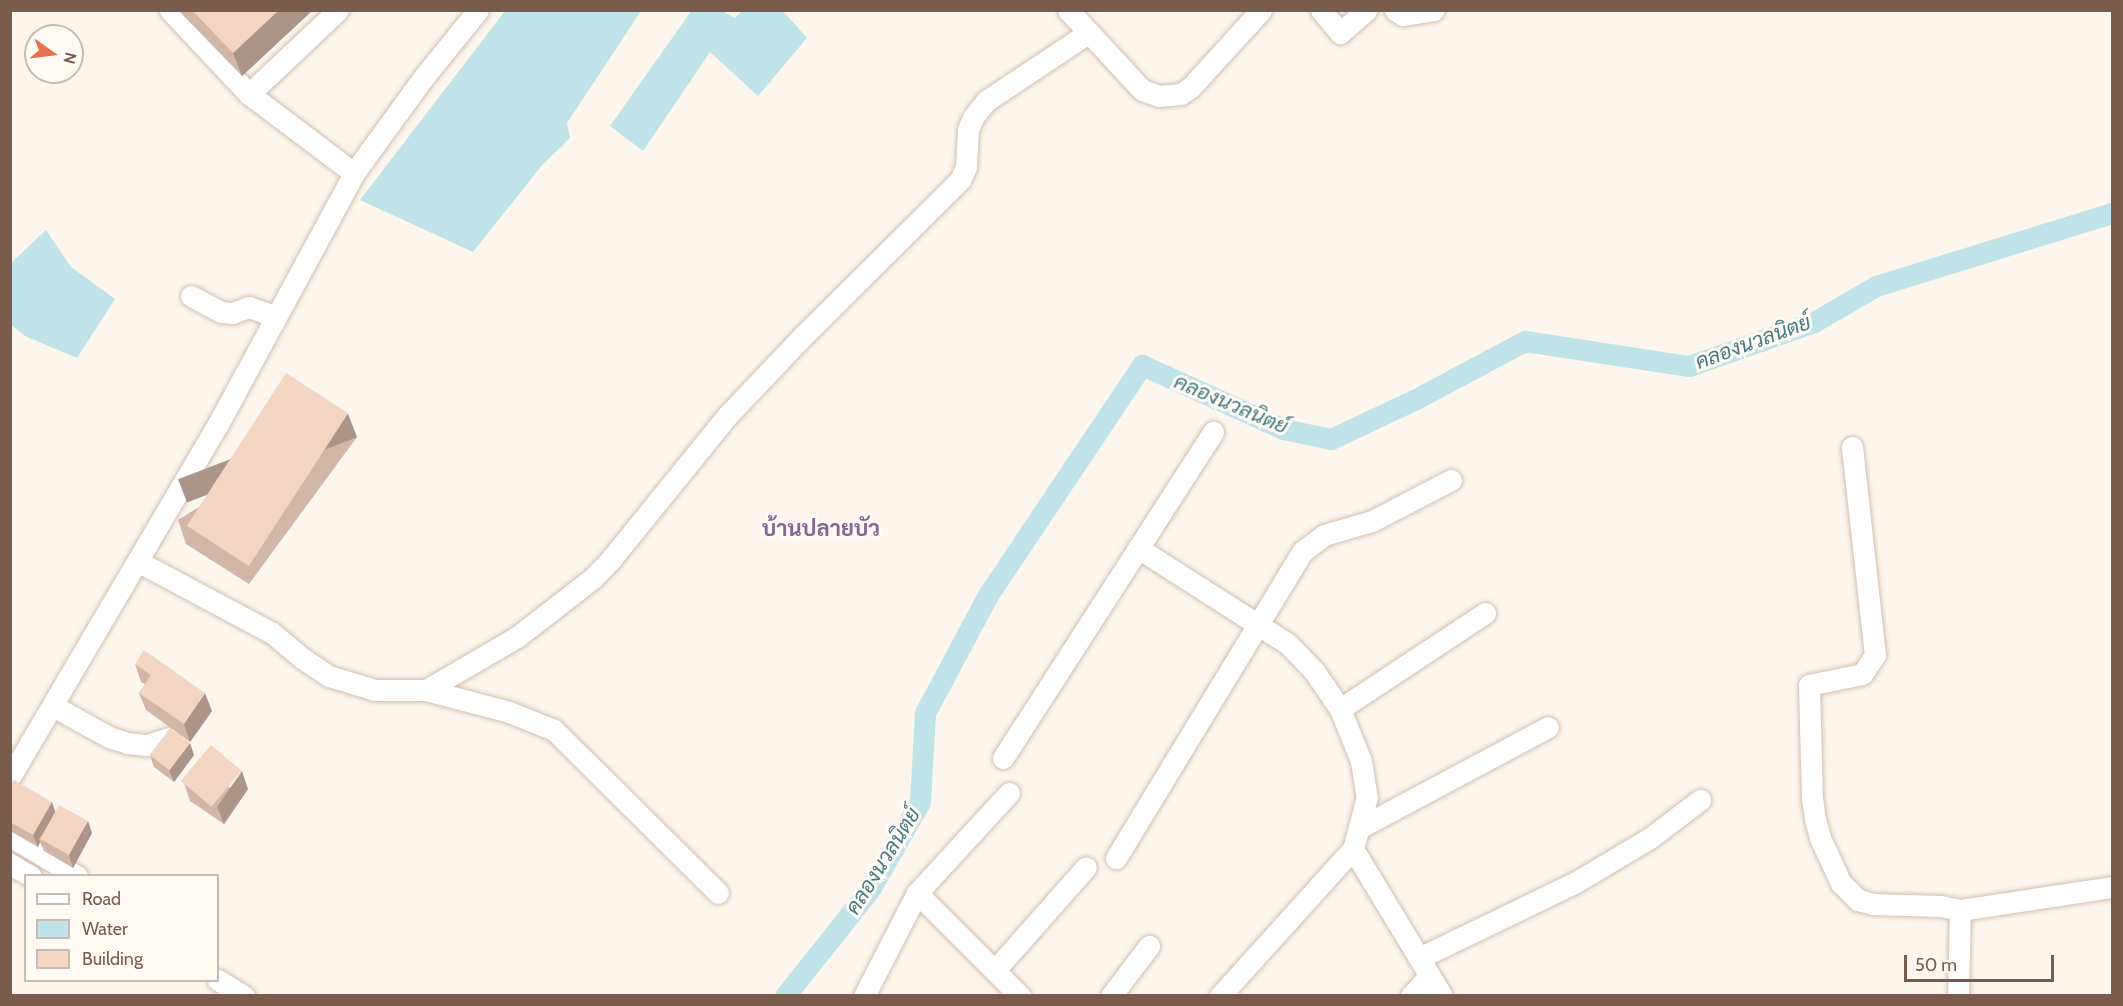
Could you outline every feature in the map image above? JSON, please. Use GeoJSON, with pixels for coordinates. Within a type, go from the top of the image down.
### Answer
{"type":"FeatureCollection","features":[{"type":"Feature","properties":{"kind":"street"},"geometry":{"type":"LineString","coordinates":[[170,10],[249,94],[354,173]]}},
{"type":"Feature","properties":{"kind":"street"},"geometry":{"type":"LineString","coordinates":[[249,94],[338,10]]}},
{"type":"Feature","properties":{"kind":"street"},"geometry":{"type":"LineString","coordinates":[[10,777],[139,562],[354,173],[423,78],[478,10]]}},
{"type":"Feature","properties":{"kind":"street"},"geometry":{"type":"LineString","coordinates":[[1068,10],[1142,90],[1159,96],[1181,94],[1191,87],[1261,10]]}},
{"type":"Feature","properties":{"kind":"street"},"geometry":{"type":"LineString","coordinates":[[1321,10],[1341,33],[1366,10]]}},
{"type":"Feature","properties":{"kind":"street"},"geometry":{"type":"LineString","coordinates":[[1395,10],[1403,15],[1434,10]]}},
{"type":"Feature","properties":{"kind":"street"},"geometry":{"type":"LineString","coordinates":[[426,690],[517,637],[593,578],[729,415],[802,337],[960,180],[966,166],[968,129],[974,116],[986,101],[1088,33]]}},
{"type":"Feature","properties":{"kind":"street"},"geometry":{"type":"LineString","coordinates":[[191,296],[227,313],[249,307],[276,317]]}},
{"type":"Feature","properties":{"kind":"street"},"geometry":{"type":"LineString","coordinates":[[1003,758],[1213,432]]}},
{"type":"Feature","properties":{"kind":"street"},"geometry":{"type":"LineString","coordinates":[[1852,447],[1875,655],[1862,674],[1809,685],[1812,798],[1815,819],[1820,838],[1840,883],[1858,900],[1873,904],[1941,906],[1960,910],[2112,887]]}},
{"type":"Feature","properties":{"kind":"street"},"geometry":{"type":"LineString","coordinates":[[1116,858],[1303,551],[1324,535],[1372,521],[1450,480]]}},
{"type":"Feature","properties":{"kind":"street"},"geometry":{"type":"LineString","coordinates":[[1138,548],[1258,622],[1288,644],[1314,671],[1340,709],[1362,770],[1367,797],[1353,849],[1220,996]]}},
{"type":"Feature","properties":{"kind":"street"},"geometry":{"type":"LineString","coordinates":[[139,562],[272,633],[302,658],[329,676],[375,690],[426,690],[510,712],[554,730],[718,893]]}},
{"type":"Feature","properties":{"kind":"street"},"geometry":{"type":"LineString","coordinates":[[1340,709],[1485,612]]}},
{"type":"Feature","properties":{"kind":"street"},"geometry":{"type":"LineString","coordinates":[[53,706],[109,737],[127,743],[147,745],[168,738]]}},
{"type":"Feature","properties":{"kind":"street"},"geometry":{"type":"LineString","coordinates":[[1359,828],[1548,727]]}},
{"type":"Feature","properties":{"kind":"street"},"geometry":{"type":"LineString","coordinates":[[864,996],[917,893],[1009,793]]}},
{"type":"Feature","properties":{"kind":"street"},"geometry":{"type":"LineString","coordinates":[[1411,996],[1424,967],[1650,838],[1700,800]]}},
{"type":"Feature","properties":{"kind":"street"},"geometry":{"type":"LineString","coordinates":[[10,836],[74,874]]}},
{"type":"Feature","properties":{"kind":"street"},"geometry":{"type":"LineString","coordinates":[[1353,849],[1442,996]]}},
{"type":"Feature","properties":{"kind":"street"},"geometry":{"type":"LineString","coordinates":[[10,864],[28,874]]}},
{"type":"Feature","properties":{"kind":"street"},"geometry":{"type":"LineString","coordinates":[[995,970],[1086,867]]}},
{"type":"Feature","properties":{"kind":"street"},"geometry":{"type":"LineString","coordinates":[[917,893],[1020,996]]}},
{"type":"Feature","properties":{"kind":"street"},"geometry":{"type":"LineString","coordinates":[[1958,996],[1960,910]]}},
{"type":"Feature","properties":{"kind":"street"},"geometry":{"type":"LineString","coordinates":[[1111,996],[1149,946]]}},
{"type":"Feature","properties":{"kind":"street"},"geometry":{"type":"LineString","coordinates":[[219,981],[244,996]]}},
{"type":"Feature","properties":{"kind":"water"},"geometry":{"type":"Polygon","coordinates":[[[692,10],[722,11],[735,18],[742,11],[783,11],[807,38],[758,96],[710,52],[643,151],[610,126],[692,10]]]}},
{"type":"Feature","properties":{"kind":"water"},"geometry":{"type":"Polygon","coordinates":[[[505,11],[641,11],[567,123],[570,138],[543,164],[473,252],[360,200],[505,11]]]}},
{"type":"Feature","properties":{"kind":"water"},"geometry":{"type":"Polygon","coordinates":[[[46,230],[71,267],[115,299],[77,358],[25,336],[11,325],[11,263],[46,230]]]}},
{"type":"Feature","properties":{"kind":"building"},"geometry":{"type":"Polygon","coordinates":[[[192,10],[279,10],[233,53],[192,10]]]}},
{"type":"Feature","properties":{"kind":"building"},"geometry":{"type":"Polygon","coordinates":[[[286,373],[348,413],[249,566],[187,526],[286,373]]]}},
{"type":"Feature","properties":{"kind":"building"},"geometry":{"type":"Polygon","coordinates":[[[144,650],[205,693],[184,724],[139,693],[151,675],[135,664],[144,650]]]}},
{"type":"Feature","properties":{"kind":"building"},"geometry":{"type":"Polygon","coordinates":[[[170,728],[190,743],[170,770],[150,755],[170,728]]]}},
{"type":"Feature","properties":{"kind":"building"},"geometry":{"type":"Polygon","coordinates":[[[211,745],[242,771],[211,807],[181,781],[211,745]]]}},
{"type":"Feature","properties":{"kind":"building"},"geometry":{"type":"Polygon","coordinates":[[[14,780],[52,802],[33,835],[10,822],[10,786],[14,780]]]}},
{"type":"Feature","properties":{"kind":"building"},"geometry":{"type":"Polygon","coordinates":[[[59,805],[88,821],[69,855],[40,839],[59,805]]]}},
{"type":"Feature","properties":{"kind":"waterway","name":"คลองนวลนิตย์"},"geometry":{"type":"LineString","coordinates":[[785,996],[870,889],[920,802],[925,713],[988,595],[1142,365],[1283,429],[1331,439],[1414,400],[1525,341],[1689,366],[1814,322],[1876,286],[2112,213]]}},
{"type":"Feature","properties":{"kind":"district","name":"บ้านปลายบัว"},"geometry":{"type":"Point","coordinates":[821,529]}}]}
